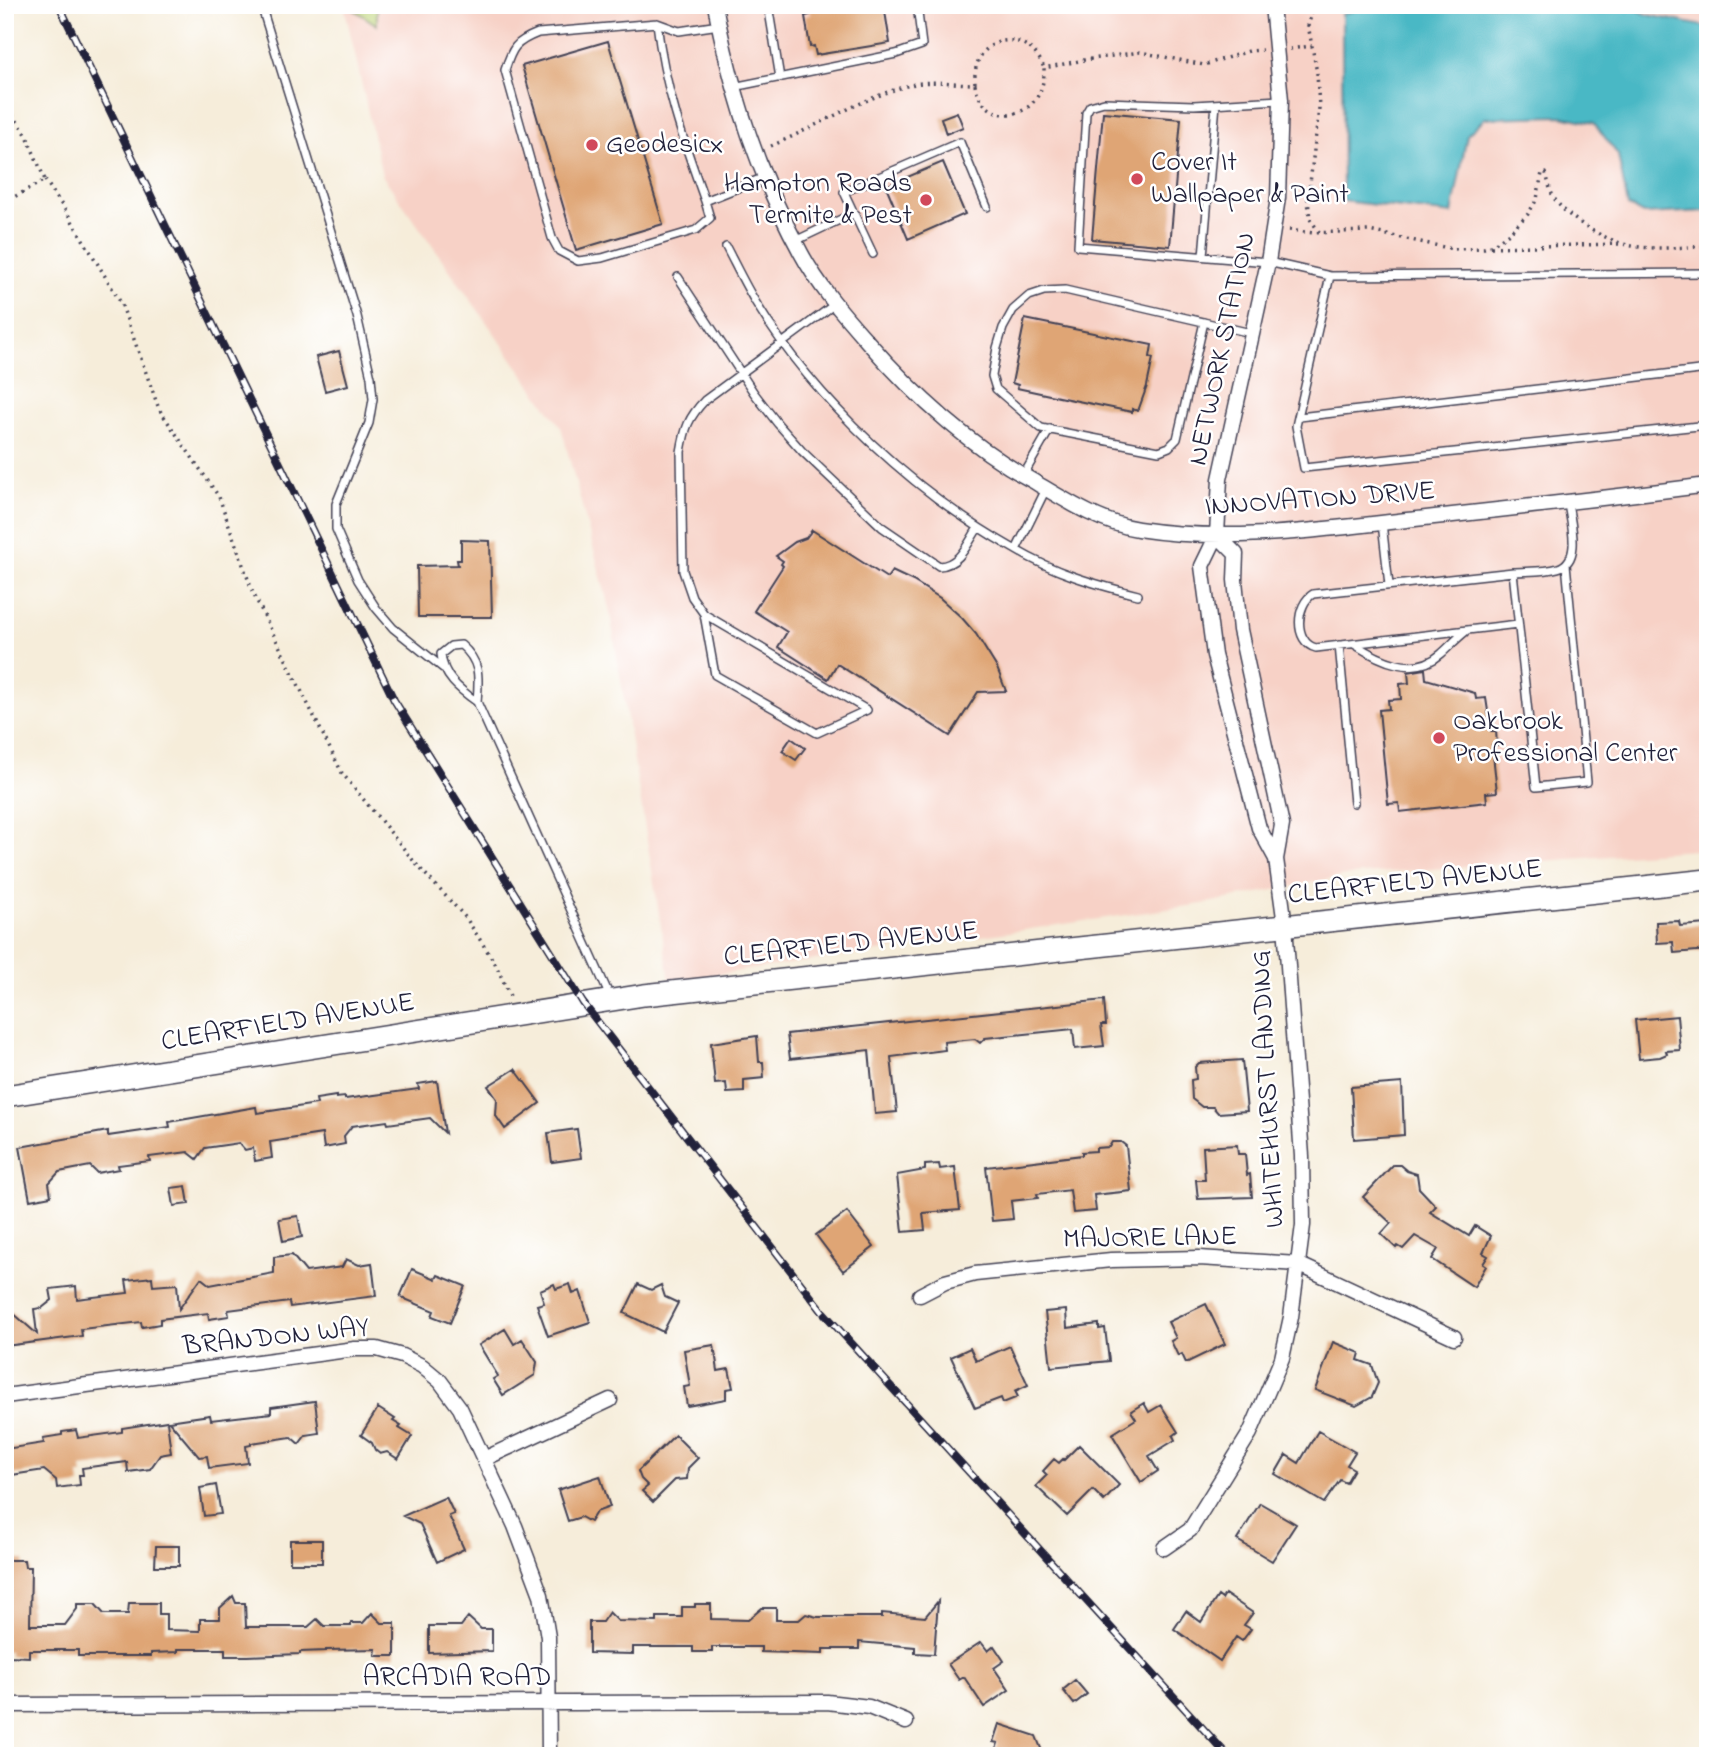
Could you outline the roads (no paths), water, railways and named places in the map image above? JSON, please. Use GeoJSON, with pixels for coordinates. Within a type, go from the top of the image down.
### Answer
{"type":"FeatureCollection","features":[{"type":"Feature","properties":{"kind":"street","name":"INNOVATION DRIVE"},"geometry":{"type":"LineString","coordinates":[[715,5],[733,87],[766,177],[802,255],[836,303],[895,372],[950,426],[1007,467],[1084,510],[1134,528],[1217,535],[1275,534],[1568,503],[1708,485]]}},
{"type":"Feature","properties":{"kind":"street","name":"NETWORK STATION"},"geometry":{"type":"LineString","coordinates":[[1272,5],[1281,100],[1279,184],[1268,262],[1220,479],[1217,535],[1202,566],[1214,655],[1259,828],[1276,859]]}},
{"type":"Feature","properties":{"kind":"street","name":"NETWORK STATION"},"geometry":{"type":"LineString","coordinates":[[1217,535],[1236,554],[1235,580],[1240,630],[1282,825],[1276,859],[1285,925]]}},
{"type":"Feature","properties":{"kind":"street","name":"CLEARFIELD AVENUE"},"geometry":{"type":"LineString","coordinates":[[5,1096],[611,999],[1708,880]]}},
{"type":"Feature","properties":{"kind":"street","name":"WHITEHURST LANDING"},"geometry":{"type":"LineString","coordinates":[[1164,1548],[1190,1530],[1250,1433],[1282,1358],[1291,1317],[1303,1225],[1302,1156],[1285,925]]}},
{"type":"Feature","properties":{"kind":"street","name":"MAJORIE LANE"},"geometry":{"type":"LineString","coordinates":[[920,1295],[945,1282],[975,1274],[1111,1260],[1199,1258],[1298,1265],[1454,1336]]}},
{"type":"Feature","properties":{"kind":"street","name":"BRANDON WAY"},"geometry":{"type":"LineString","coordinates":[[5,1396],[355,1349],[377,1349],[402,1356],[422,1366],[440,1381],[460,1408],[515,1526],[541,1595],[548,1637],[549,1756]]}},
{"type":"Feature","properties":{"kind":"street"},"geometry":{"type":"LineString","coordinates":[[484,1459],[610,1400]]}},
{"type":"Feature","properties":{"kind":"street","name":"ARCADIA ROAD"},"geometry":{"type":"LineString","coordinates":[[5,1704],[827,1702],[869,1707],[906,1722]]}},
{"type":"Feature","properties":{"kind":"lane"},"geometry":{"type":"LineString","coordinates":[[261,5],[353,304],[371,377],[373,399],[369,423],[336,504],[336,529],[358,580],[376,608],[393,628],[443,668],[460,690],[477,702]]}},
{"type":"Feature","properties":{"kind":"lane"},"geometry":{"type":"LineString","coordinates":[[768,5],[780,78]]}},
{"type":"Feature","properties":{"kind":"lane"},"geometry":{"type":"LineString","coordinates":[[733,87],[896,54],[922,45],[917,5]]}},
{"type":"Feature","properties":{"kind":"lane"},"geometry":{"type":"LineString","coordinates":[[1079,5],[1088,10],[1152,5]]}},
{"type":"Feature","properties":{"kind":"lane"},"geometry":{"type":"LineString","coordinates":[[657,23],[661,59],[677,123],[710,218],[696,230],[602,258],[578,261],[559,251],[552,238],[505,70],[511,50],[522,39],[538,33],[657,23],[679,31],[719,25]]}},
{"type":"Feature","properties":{"kind":"lane"},"geometry":{"type":"LineString","coordinates":[[1281,100],[1216,104],[1104,102],[1090,106],[1086,113],[1078,246],[1268,262],[1330,276],[1708,273]]}},
{"type":"Feature","properties":{"kind":"lane"},"geometry":{"type":"LineString","coordinates":[[1203,256],[1216,104]]}},
{"type":"Feature","properties":{"kind":"lane"},"geometry":{"type":"LineString","coordinates":[[873,254],[844,192],[960,142],[987,207]]}},
{"type":"Feature","properties":{"kind":"lane"},"geometry":{"type":"LineString","coordinates":[[705,201],[766,177]]}},
{"type":"Feature","properties":{"kind":"lane"},"geometry":{"type":"LineString","coordinates":[[795,241],[854,212]]}},
{"type":"Feature","properties":{"kind":"lane"},"geometry":{"type":"LineString","coordinates":[[726,247],[756,304],[783,342],[876,448],[919,486],[978,528],[1043,566],[1083,582],[1138,595]]}},
{"type":"Feature","properties":{"kind":"lane"},"geometry":{"type":"LineString","coordinates":[[1330,276],[1296,426],[1304,468],[1708,425]]}},
{"type":"Feature","properties":{"kind":"lane"},"geometry":{"type":"LineString","coordinates":[[678,277],[778,424],[882,527],[939,566],[947,566],[957,561],[978,528]]}},
{"type":"Feature","properties":{"kind":"lane"},"geometry":{"type":"LineString","coordinates":[[1204,322],[1177,439],[1169,447],[1159,451],[1041,428],[996,388],[992,376],[1003,328],[1013,310],[1030,296],[1044,291],[1065,290],[1204,322],[1251,333]]}},
{"type":"Feature","properties":{"kind":"lane"},"geometry":{"type":"LineString","coordinates":[[704,614],[715,675],[817,733],[867,710],[704,614],[692,597],[683,571],[683,443],[690,416],[705,400],[836,303]]}},
{"type":"Feature","properties":{"kind":"lane"},"geometry":{"type":"LineString","coordinates":[[1299,417],[1708,369]]}},
{"type":"Feature","properties":{"kind":"lane"},"geometry":{"type":"LineString","coordinates":[[1023,476],[1051,429]]}},
{"type":"Feature","properties":{"kind":"lane"},"geometry":{"type":"LineString","coordinates":[[1016,550],[1046,489]]}},
{"type":"Feature","properties":{"kind":"lane"},"geometry":{"type":"LineString","coordinates":[[1518,624],[1316,648],[1307,646],[1302,638],[1300,609],[1305,598],[1314,594],[1559,568],[1569,562],[1573,552],[1568,503]]}},
{"type":"Feature","properties":{"kind":"lane"},"geometry":{"type":"LineString","coordinates":[[1382,523],[1389,585]]}},
{"type":"Feature","properties":{"kind":"lane"},"geometry":{"type":"LineString","coordinates":[[1513,572],[1535,787],[1587,782],[1566,564]]}},
{"type":"Feature","properties":{"kind":"lane"},"geometry":{"type":"LineString","coordinates":[[1354,643],[1397,666],[1428,663],[1467,630]]}},
{"type":"Feature","properties":{"kind":"lane"},"geometry":{"type":"LineString","coordinates":[[443,668],[441,654],[451,646],[461,645],[472,654],[479,673],[477,702],[611,999]]}},
{"type":"Feature","properties":{"kind":"lane"},"geometry":{"type":"LineString","coordinates":[[1339,645],[1354,803]]}},
{"type":"Feature","properties":{"kind":"water"},"geometry":{"type":"Polygon","coordinates":[[[1373,5],[1625,5],[1649,15],[1708,27],[1708,211],[1643,214],[1628,206],[1618,155],[1594,123],[1561,116],[1485,118],[1467,135],[1452,214],[1343,201],[1342,14],[1373,5]]]}},
{"type":"Feature","properties":{"kind":"railway"},"geometry":{"type":"LineString","coordinates":[[59,5],[394,700],[583,1003],[822,1311],[1228,1756]]}},
{"type":"Feature","properties":{"kind":"place","name":"Geodesicx"},"geometry":{"type":"Point","coordinates":[592,145]}},
{"type":"Feature","properties":{"kind":"place","name":"Cover It Wallpaper & Paint"},"geometry":{"type":"Point","coordinates":[1137,179]}},
{"type":"Feature","properties":{"kind":"place","name":"Hampton Roads Termite & Pest"},"geometry":{"type":"Point","coordinates":[926,200]}},
{"type":"Feature","properties":{"kind":"place","name":"Oakbrook Professional Center"},"geometry":{"type":"Point","coordinates":[1439,738]}}]}
